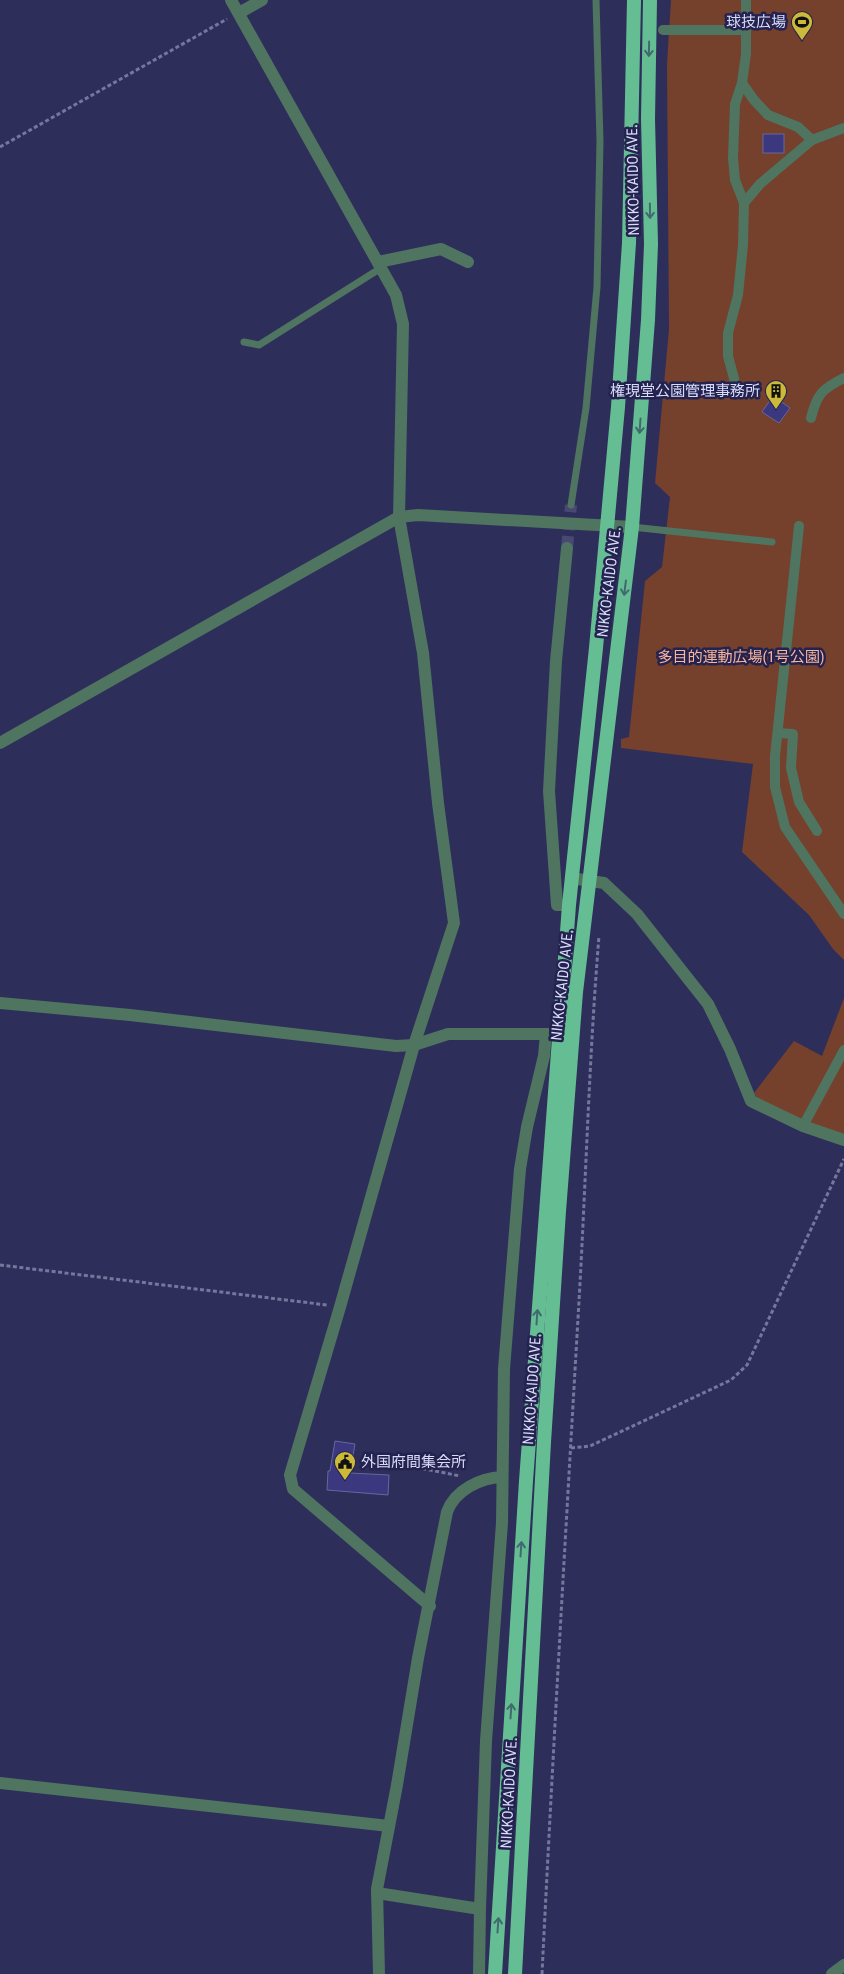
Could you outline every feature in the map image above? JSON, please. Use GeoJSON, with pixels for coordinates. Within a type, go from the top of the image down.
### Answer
{"type":"FeatureCollection","features":[{"type":"Feature","properties":{"kind":"highway","name":"NIKKO-KAIDO AVE."},"geometry":{"type":"LineString","coordinates":[[495,1974],[552,1034],[569,905],[608,525],[629,243],[634,0]]}},
{"type":"Feature","properties":{"kind":"highway","name":"NIKKO-KAIDO AVE."},"geometry":{"type":"LineString","coordinates":[[515,1974],[538,1549],[559,1211],[576,992],[632,527],[648,320],[651,244],[648,119],[650,0]]}},
{"type":"Feature","properties":{"kind":"street"},"geometry":{"type":"LineString","coordinates":[[231,0],[396,294],[403,324],[399,517],[423,653],[438,803],[454,923],[414,1045],[290,1475],[292,1489],[430,1606]]}},
{"type":"Feature","properties":{"kind":"street"},"geometry":{"type":"LineString","coordinates":[[239,13],[262,0]]}},
{"type":"Feature","properties":{"kind":"street"},"geometry":{"type":"LineString","coordinates":[[736,386],[728,356],[728,333],[738,295],[743,245],[744,202],[735,180],[733,158],[735,104],[742,83],[746,54],[746,0]]}},
{"type":"Feature","properties":{"kind":"street"},"geometry":{"type":"LineString","coordinates":[[663,30],[746,30]]}},
{"type":"Feature","properties":{"kind":"street"},"geometry":{"type":"LineString","coordinates":[[742,83],[768,115],[798,128],[812,140]]}},
{"type":"Feature","properties":{"kind":"street"},"geometry":{"type":"LineString","coordinates":[[744,202],[760,184],[812,140],[844,128]]}},
{"type":"Feature","properties":{"kind":"street"},"geometry":{"type":"LineString","coordinates":[[379,265],[441,249],[468,262]]}},
{"type":"Feature","properties":{"kind":"street"},"geometry":{"type":"LineString","coordinates":[[811,418],[816,400],[825,388],[844,378]]}},
{"type":"Feature","properties":{"kind":"street"},"geometry":{"type":"LineString","coordinates":[[2,738],[399,517],[418,515],[632,527]]}},
{"type":"Feature","properties":{"kind":"street"},"geometry":{"type":"LineString","coordinates":[[799,526],[778,733],[775,787],[785,827],[844,914]]}},
{"type":"Feature","properties":{"kind":"street"},"geometry":{"type":"LineString","coordinates":[[567,548],[556,661],[549,791],[557,905],[569,905]]}},
{"type":"Feature","properties":{"kind":"street"},"geometry":{"type":"LineString","coordinates":[[778,733],[793,734],[791,768],[799,802],[817,831]]}},
{"type":"Feature","properties":{"kind":"street"},"geometry":{"type":"LineString","coordinates":[[571,878],[604,883],[637,914],[708,1004],[730,1048],[750,1101],[804,1126],[844,1140]]}},
{"type":"Feature","properties":{"kind":"street"},"geometry":{"type":"LineString","coordinates":[[0,1003],[130,1015],[396,1046],[414,1045],[448,1034],[552,1034],[544,1056],[527,1127],[520,1169],[504,1368],[502,1523],[486,1741],[479,1974]]}},
{"type":"Feature","properties":{"kind":"street"},"geometry":{"type":"LineString","coordinates":[[804,1126],[844,1050]]}},
{"type":"Feature","properties":{"kind":"street"},"geometry":{"type":"LineString","coordinates":[[379,1974],[377,1894],[418,1658],[430,1606],[446,1512],[456,1495],[480,1481],[502,1477]]}},
{"type":"Feature","properties":{"kind":"street"},"geometry":{"type":"LineString","coordinates":[[0,1783],[389,1826]]}},
{"type":"Feature","properties":{"kind":"street"},"geometry":{"type":"LineString","coordinates":[[377,1894],[480,1909]]}},
{"type":"Feature","properties":{"kind":"street"},"geometry":{"type":"LineString","coordinates":[[832,1974],[844,1965]]}},
{"type":"Feature","properties":{"kind":"lane"},"geometry":{"type":"LineString","coordinates":[[571,505],[586,408],[596,287],[600,141],[596,0]]}},
{"type":"Feature","properties":{"kind":"lane"},"geometry":{"type":"LineString","coordinates":[[244,342],[258,345],[379,265]]}},
{"type":"Feature","properties":{"kind":"lane"},"geometry":{"type":"LineString","coordinates":[[632,527],[772,542]]}},
{"type":"Feature","properties":{"kind":"path"},"geometry":{"type":"LineString","coordinates":[[0,147],[239,13]]}},
{"type":"Feature","properties":{"kind":"path"},"geometry":{"type":"LineString","coordinates":[[542,1974],[552,1753],[583,1228],[591,1032],[600,933]]}},
{"type":"Feature","properties":{"kind":"path"},"geometry":{"type":"LineString","coordinates":[[571,1448],[590,1446],[731,1380],[747,1364],[844,1159]]}},
{"type":"Feature","properties":{"kind":"path"},"geometry":{"type":"LineString","coordinates":[[0,1266],[340,1307]]}},
{"type":"Feature","properties":{"kind":"path"},"geometry":{"type":"LineString","coordinates":[[366,1456],[480,1481]]}},
{"type":"Feature","properties":{"kind":"green space","name":"多目的運動広場(1号公園)"},"geometry":{"type":"Polygon","coordinates":[[[671,0],[844,0],[844,960],[833,949],[809,915],[742,852],[753,764],[621,748],[621,739],[629,737],[645,581],[662,567],[670,497],[655,483],[669,329],[667,64],[671,0]]]}},
{"type":"Feature","properties":{"kind":"green space"},"geometry":{"type":"Polygon","coordinates":[[[844,998],[844,1135],[813,1125],[758,1100],[754,1093],[794,1041],[822,1056],[844,998]]]}},
{"type":"Feature","properties":{"kind":"building"},"geometry":{"type":"Polygon","coordinates":[[[763,134],[784,134],[784,153],[763,153],[763,134]]]}},
{"type":"Feature","properties":{"kind":"building","name":"権現堂公園管理事務所"},"geometry":{"type":"Polygon","coordinates":[[[773,396],[790,408],[779,423],[762,412],[773,396]]]}},
{"type":"Feature","properties":{"kind":"building"},"geometry":{"type":"Polygon","coordinates":[[[335,1441],[355,1444],[350,1473],[389,1475],[388,1495],[327,1490],[328,1471],[330,1471],[335,1441]]]}},
{"type":"Feature","properties":{"kind":"tunnel"},"geometry":{"type":"LineString","coordinates":[[567,548],[571,505]]}},
{"type":"Feature","properties":{"kind":"place","name":"球技広場"},"geometry":{"type":"Point","coordinates":[802,41]}},
{"type":"Feature","properties":{"kind":"place","name":"権現堂公園管理事務所"},"geometry":{"type":"Point","coordinates":[776,410]}},
{"type":"Feature","properties":{"kind":"place","name":"外国府間集会所"},"geometry":{"type":"Point","coordinates":[345,1481]}}]}
